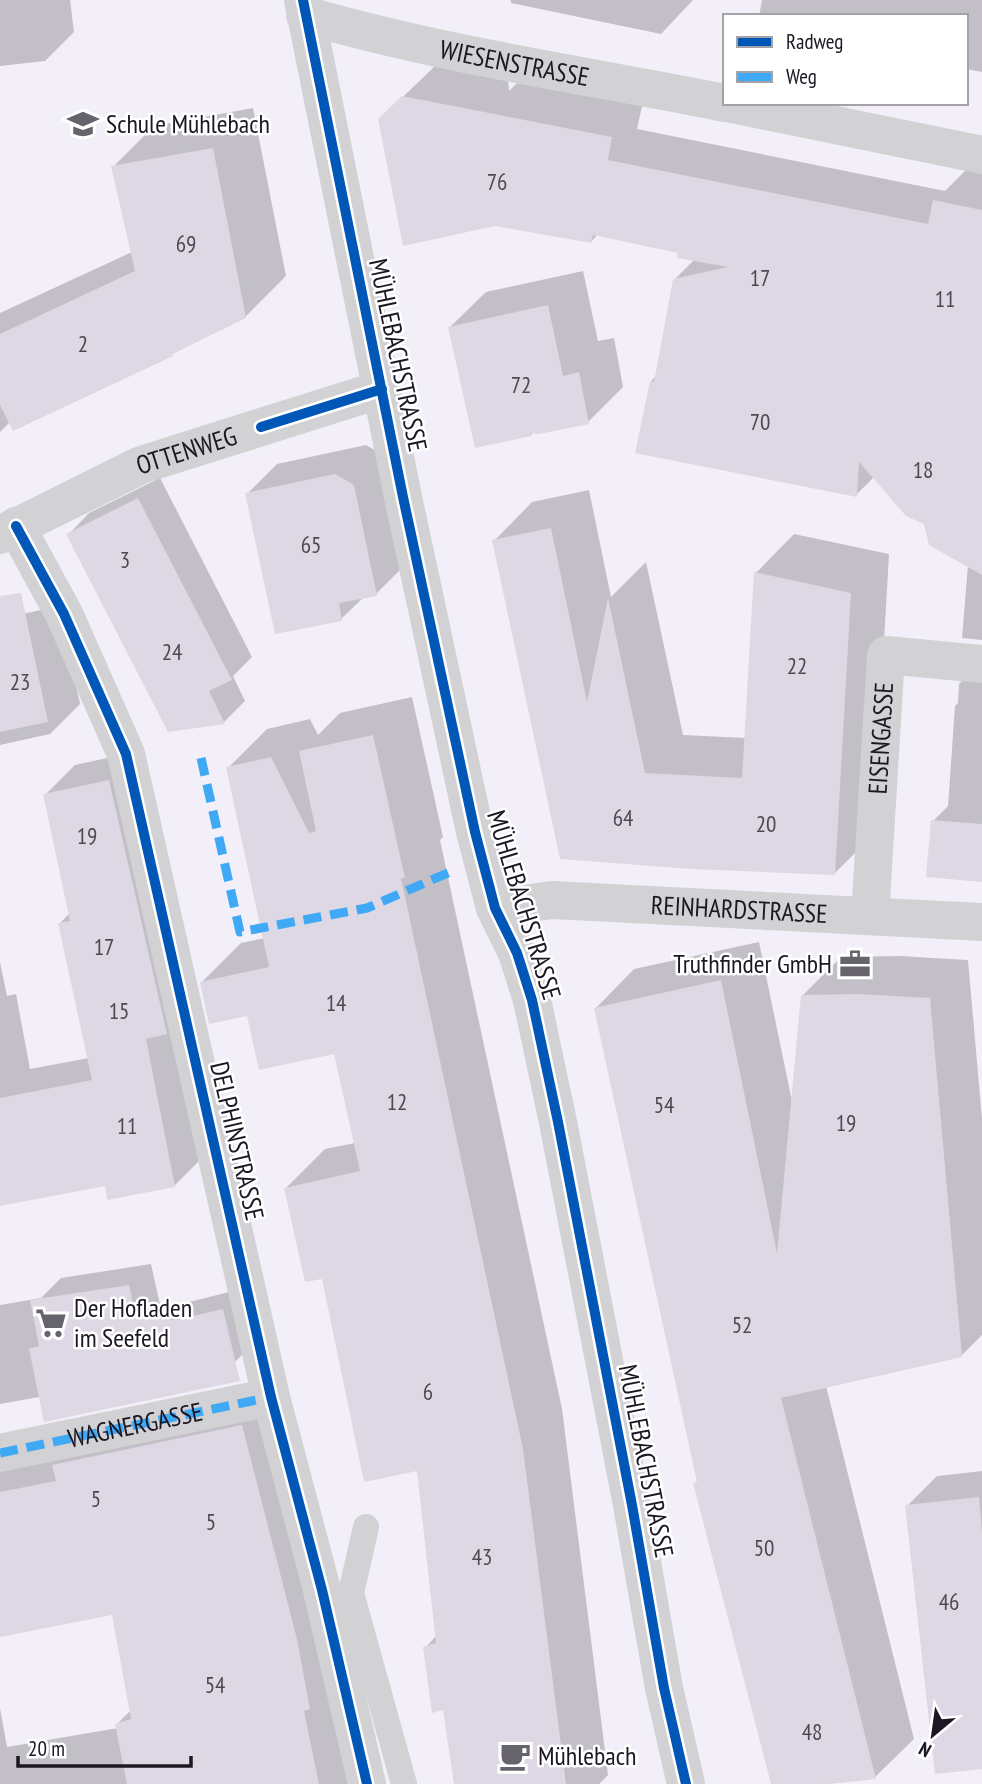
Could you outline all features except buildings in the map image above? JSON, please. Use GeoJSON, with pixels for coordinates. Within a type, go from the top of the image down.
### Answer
{"type":"FeatureCollection","features":[{"type":"Feature","properties":{"kind":"street","name":"WIESENSTRASSE"},"geometry":{"type":"LineString","coordinates":[[304,8],[339,25],[536,68],[723,102]]}},
{"type":"Feature","properties":{"kind":"street","name":"MÜHLEBACHSTRASSE"},"geometry":{"type":"LineString","coordinates":[[304,8],[475,832],[495,908],[517,953],[535,1013],[632,1504],[664,1688],[685,1784]]}},
{"type":"Feature","properties":{"kind":"street","name":"WIESENSTRASSE"},"geometry":{"type":"LineString","coordinates":[[736,105],[982,155]]}},
{"type":"Feature","properties":{"kind":"street","name":"OTTENWEG"},"geometry":{"type":"LineString","coordinates":[[8,531],[141,465],[382,389]]}},
{"type":"Feature","properties":{"kind":"street","name":"DELPHINSTRASSE"},"geometry":{"type":"LineString","coordinates":[[8,531],[64,614],[126,754],[271,1397],[322,1590],[367,1784]]}},
{"type":"Feature","properties":{"kind":"street","name":"EISENGASSE"},"geometry":{"type":"LineString","coordinates":[[870,916],[887,655],[982,664]]}},
{"type":"Feature","properties":{"kind":"street","name":"REINHARDSTRASSE"},"geometry":{"type":"LineString","coordinates":[[495,908],[552,901],[982,922]]}},
{"type":"Feature","properties":{"kind":"street","name":"WAGNERGASSE"},"geometry":{"type":"LineString","coordinates":[[0,1453],[271,1397]]}},
{"type":"Feature","properties":{"kind":"lane"},"geometry":{"type":"LineString","coordinates":[[366,1527],[351,1593],[404,1784]]}},
{"type":"Feature","properties":{"kind":"marked path"},"geometry":{"type":"LineString","coordinates":[[201,758],[240,932],[367,908],[450,872]]}},
{"type":"Feature","properties":{"kind":"marked path"},"geometry":{"type":"LineString","coordinates":[[0,1453],[271,1397]]}},
{"type":"Feature","properties":{"kind":"cycle path"},"geometry":{"type":"LineString","coordinates":[[303,0],[403,497],[475,832],[495,908],[517,953],[532,1000],[632,1505],[664,1688],[686,1784]]}},
{"type":"Feature","properties":{"kind":"cycle path"},"geometry":{"type":"LineString","coordinates":[[261,427],[382,389]]}},
{"type":"Feature","properties":{"kind":"cycle path"},"geometry":{"type":"LineString","coordinates":[[16,526],[64,614],[126,754],[271,1397],[322,1590],[367,1784]]}},
{"type":"Feature","properties":{"kind":"place","name":"Schule Mühlebach"},"geometry":{"type":"Point","coordinates":[83,124]}},
{"type":"Feature","properties":{"kind":"place","name":"Truthfinder GmbH"},"geometry":{"type":"Point","coordinates":[855,964]}},
{"type":"Feature","properties":{"kind":"place","name":"Der Hofladen im Seefeld"},"geometry":{"type":"Point","coordinates":[51,1323]}},
{"type":"Feature","properties":{"kind":"place","name":"Mühlebach"},"geometry":{"type":"Point","coordinates":[515,1756]}}]}
